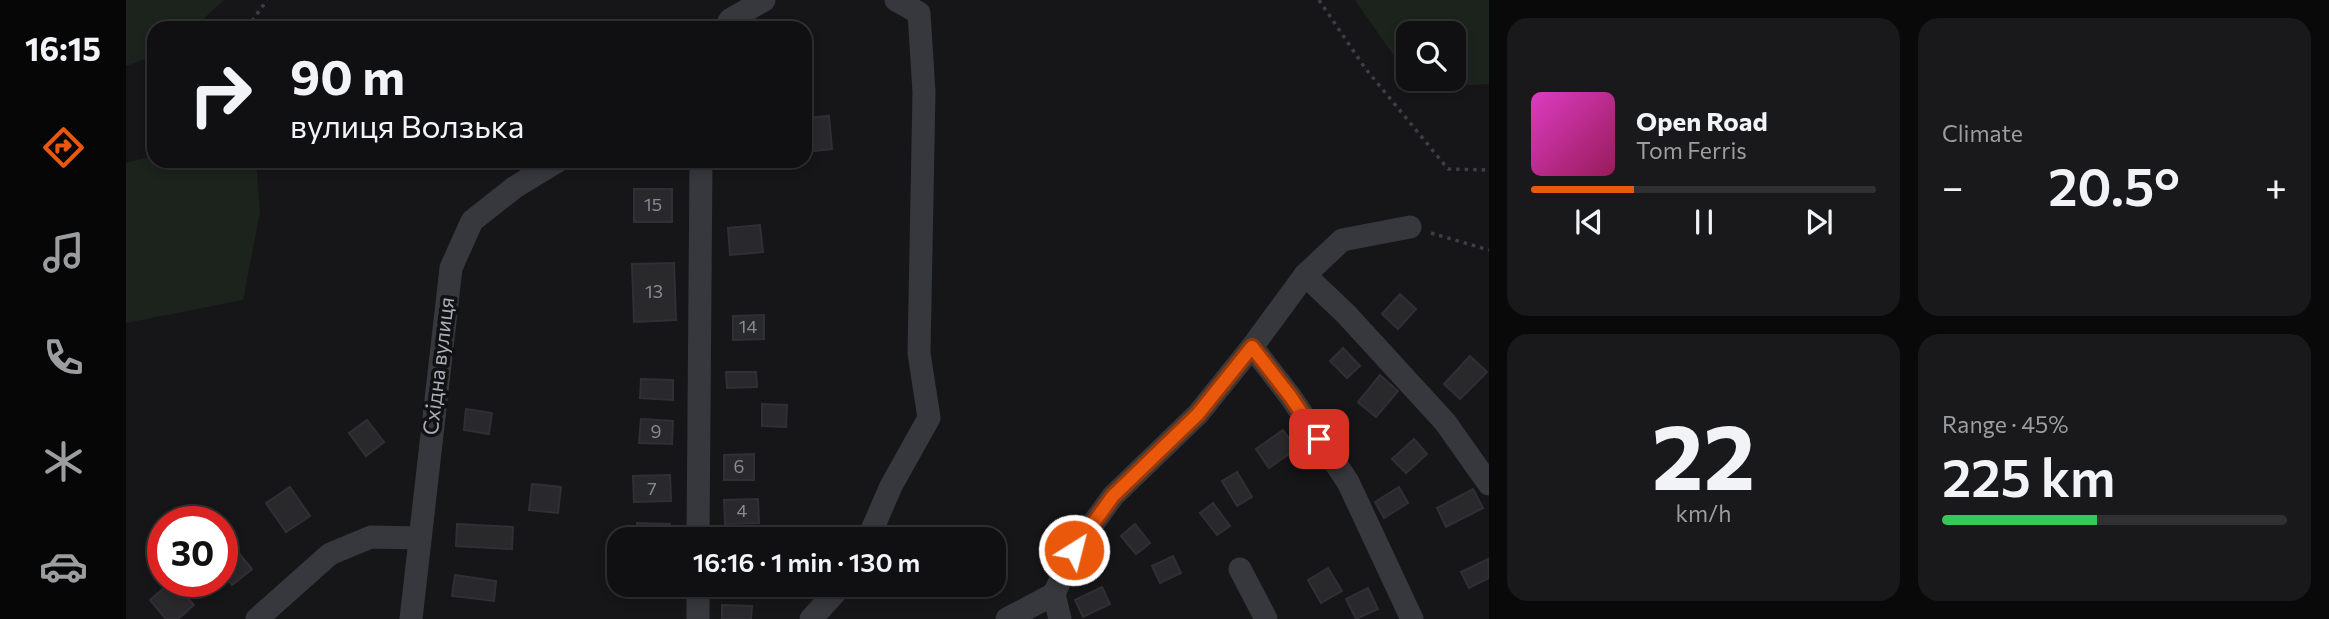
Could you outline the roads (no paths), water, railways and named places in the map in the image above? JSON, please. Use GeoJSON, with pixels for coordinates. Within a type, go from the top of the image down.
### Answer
{"type":"FeatureCollection","features":[{"type":"Feature","properties":{"kind":"street"},"geometry":{"type":"LineString","coordinates":[[729,21],[764,0]]}},
{"type":"Feature","properties":{"kind":"street"},"geometry":{"type":"LineString","coordinates":[[873,527],[891,486],[929,418],[919,353],[924,92],[919,13],[896,0]]}},
{"type":"Feature","properties":{"kind":"street","name":"Східна вулиця"},"geometry":{"type":"LineString","coordinates":[[411,619],[451,268],[472,221],[515,187],[546,168]]}},
{"type":"Feature","properties":{"kind":"street"},"geometry":{"type":"LineString","coordinates":[[698,527],[701,168]]}},
{"type":"Feature","properties":{"kind":"street"},"geometry":{"type":"LineString","coordinates":[[1007,619],[1054,594],[1074,550],[1113,496],[1198,414],[1305,275],[1342,240],[1410,228]]}},
{"type":"Feature","properties":{"kind":"street"},"geometry":{"type":"LineString","coordinates":[[1305,275],[1346,314],[1446,422],[1489,484]]}},
{"type":"Feature","properties":{"kind":"street"},"geometry":{"type":"LineString","coordinates":[[1252,347],[1290,396],[1348,482],[1412,619]]}},
{"type":"Feature","properties":{"kind":"street"},"geometry":{"type":"LineString","coordinates":[[257,619],[330,554],[371,537],[419,538]]}},
{"type":"Feature","properties":{"kind":"street"},"geometry":{"type":"LineString","coordinates":[[1240,569],[1266,619]]}},
{"type":"Feature","properties":{"kind":"street"},"geometry":{"type":"LineString","coordinates":[[1054,594],[1060,619]]}},
{"type":"Feature","properties":{"kind":"street"},"geometry":{"type":"LineString","coordinates":[[698,597],[698,619]]}},
{"type":"Feature","properties":{"kind":"street"},"geometry":{"type":"LineString","coordinates":[[811,619],[831,597]]}}]}
